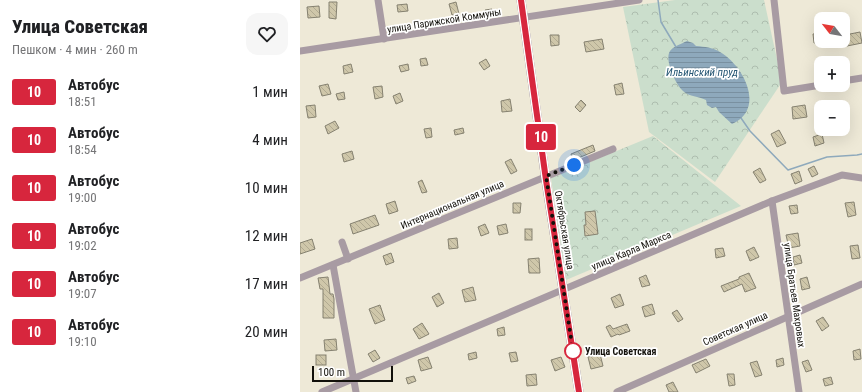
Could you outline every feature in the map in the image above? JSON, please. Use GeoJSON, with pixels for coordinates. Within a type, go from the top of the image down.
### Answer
{"type":"FeatureCollection","features":[{"type":"Feature","properties":{"kind":"main road","name":"Октябрьская улица"},"geometry":{"type":"LineString","coordinates":[[521,0],[579,392]]}},
{"type":"Feature","properties":{"kind":"street"},"geometry":{"type":"LineString","coordinates":[[378,0],[384,39]]}},
{"type":"Feature","properties":{"kind":"street","name":"улица Парижской Коммуны"},"geometry":{"type":"LineString","coordinates":[[300,51],[524,18],[622,1],[639,0]]}},
{"type":"Feature","properties":{"kind":"street"},"geometry":{"type":"LineString","coordinates":[[774,0],[784,91],[814,86]]}},
{"type":"Feature","properties":{"kind":"street"},"geometry":{"type":"LineString","coordinates":[[850,80],[862,78]]}},
{"type":"Feature","properties":{"kind":"street","name":"Интернациональная улица"},"geometry":{"type":"LineString","coordinates":[[300,278],[546,176],[613,150]]}},
{"type":"Feature","properties":{"kind":"street","name":"улица Карла Маркса"},"geometry":{"type":"LineString","coordinates":[[322,392],[772,201],[842,175],[862,178]]}},
{"type":"Feature","properties":{"kind":"street","name":"улица Братьев Махровых"},"geometry":{"type":"LineString","coordinates":[[772,201],[799,392]]}},
{"type":"Feature","properties":{"kind":"street"},"geometry":{"type":"LineString","coordinates":[[342,242],[348,259]]}},
{"type":"Feature","properties":{"kind":"street"},"geometry":{"type":"LineString","coordinates":[[333,265],[356,392]]}},
{"type":"Feature","properties":{"kind":"street","name":"Советская улица"},"geometry":{"type":"LineString","coordinates":[[618,392],[862,284]]}},
{"type":"Feature","properties":{"kind":"green space"},"geometry":{"type":"Polygon","coordinates":[[[675,0],[764,0],[782,82],[715,182],[649,132],[623,7],[675,0]]]}},
{"type":"Feature","properties":{"kind":"green space"},"geometry":{"type":"Polygon","coordinates":[[[653,136],[741,206],[566,280],[551,178],[653,136]]]}},
{"type":"Feature","properties":{"kind":"water","name":"Ильинский пруд"},"geometry":{"type":"Polygon","coordinates":[[[687,41],[696,46],[711,48],[720,52],[729,58],[743,77],[748,88],[748,108],[742,117],[732,124],[719,112],[716,107],[712,108],[707,105],[706,100],[683,91],[674,78],[669,60],[670,51],[687,41]]]}},
{"type":"Feature","properties":{"kind":"building"},"geometry":{"type":"Polygon","coordinates":[[[329,2],[337,2],[336,19],[329,18],[329,2]]]}},
{"type":"Feature","properties":{"kind":"building"},"geometry":{"type":"Polygon","coordinates":[[[456,2],[459,14],[452,15],[449,4],[456,2]]]}},
{"type":"Feature","properties":{"kind":"building"},"geometry":{"type":"Polygon","coordinates":[[[407,4],[408,11],[398,12],[397,5],[407,4]]]}},
{"type":"Feature","properties":{"kind":"building"},"geometry":{"type":"Polygon","coordinates":[[[319,6],[320,17],[308,18],[307,7],[319,6]]]}},
{"type":"Feature","properties":{"kind":"building"},"geometry":{"type":"Polygon","coordinates":[[[492,9],[493,16],[486,17],[485,10],[492,9]]]}},
{"type":"Feature","properties":{"kind":"building"},"geometry":{"type":"Polygon","coordinates":[[[860,32],[862,43],[850,45],[850,34],[860,32]]]}},
{"type":"Feature","properties":{"kind":"building"},"geometry":{"type":"Polygon","coordinates":[[[550,35],[559,35],[559,45],[551,46],[550,35]]]}},
{"type":"Feature","properties":{"kind":"building"},"geometry":{"type":"Polygon","coordinates":[[[602,39],[604,49],[586,52],[584,42],[602,39]]]}},
{"type":"Feature","properties":{"kind":"building"},"geometry":{"type":"Polygon","coordinates":[[[426,58],[428,65],[421,66],[420,59],[426,58]]]}},
{"type":"Feature","properties":{"kind":"building"},"geometry":{"type":"Polygon","coordinates":[[[486,59],[490,66],[484,70],[479,63],[486,59]]]}},
{"type":"Feature","properties":{"kind":"building"},"geometry":{"type":"Polygon","coordinates":[[[351,64],[353,72],[344,74],[343,66],[351,64]]]}},
{"type":"Feature","properties":{"kind":"building"},"geometry":{"type":"Polygon","coordinates":[[[408,64],[409,70],[401,72],[399,66],[408,64]]]}},
{"type":"Feature","properties":{"kind":"building"},"geometry":{"type":"Polygon","coordinates":[[[622,83],[624,94],[616,95],[614,85],[622,83]]]}},
{"type":"Feature","properties":{"kind":"building"},"geometry":{"type":"Polygon","coordinates":[[[328,84],[331,94],[322,96],[319,86],[328,84]]]}},
{"type":"Feature","properties":{"kind":"building"},"geometry":{"type":"Polygon","coordinates":[[[382,86],[383,97],[375,99],[373,87],[382,86]]]}},
{"type":"Feature","properties":{"kind":"building"},"geometry":{"type":"Polygon","coordinates":[[[344,92],[345,99],[338,100],[336,94],[344,92]]]}},
{"type":"Feature","properties":{"kind":"building"},"geometry":{"type":"Polygon","coordinates":[[[400,93],[403,101],[396,104],[393,96],[400,93]]]}},
{"type":"Feature","properties":{"kind":"building"},"geometry":{"type":"Polygon","coordinates":[[[510,99],[512,111],[502,112],[501,101],[510,99]]]}},
{"type":"Feature","properties":{"kind":"building"},"geometry":{"type":"Polygon","coordinates":[[[581,100],[586,105],[580,112],[575,107],[581,100]]]}},
{"type":"Feature","properties":{"kind":"building"},"geometry":{"type":"Polygon","coordinates":[[[315,105],[316,117],[308,118],[306,106],[315,105]]]}},
{"type":"Feature","properties":{"kind":"building"},"geometry":{"type":"Polygon","coordinates":[[[805,105],[807,117],[793,119],[792,107],[805,105]]]}},
{"type":"Feature","properties":{"kind":"building"},"geometry":{"type":"Polygon","coordinates":[[[335,121],[339,128],[328,134],[325,126],[335,121]]]}},
{"type":"Feature","properties":{"kind":"building"},"geometry":{"type":"Polygon","coordinates":[[[431,128],[432,137],[426,138],[424,129],[431,128]]]}},
{"type":"Feature","properties":{"kind":"building"},"geometry":{"type":"Polygon","coordinates":[[[463,128],[464,133],[455,135],[454,130],[463,128]]]}},
{"type":"Feature","properties":{"kind":"building"},"geometry":{"type":"Polygon","coordinates":[[[779,130],[786,143],[777,147],[771,134],[779,130]]]}},
{"type":"Feature","properties":{"kind":"building"},"geometry":{"type":"Polygon","coordinates":[[[822,136],[824,143],[815,146],[813,137],[822,136]]]}},
{"type":"Feature","properties":{"kind":"building"},"geometry":{"type":"Polygon","coordinates":[[[593,145],[595,151],[571,161],[571,154],[593,145]]]}},
{"type":"Feature","properties":{"kind":"building"},"geometry":{"type":"Polygon","coordinates":[[[352,151],[354,159],[344,162],[342,154],[352,151]]]}},
{"type":"Feature","properties":{"kind":"building"},"geometry":{"type":"Polygon","coordinates":[[[511,159],[517,171],[511,174],[505,162],[511,159]]]}},
{"type":"Feature","properties":{"kind":"building"},"geometry":{"type":"Polygon","coordinates":[[[814,166],[818,174],[812,177],[808,169],[814,166]]]}},
{"type":"Feature","properties":{"kind":"building"},"geometry":{"type":"Polygon","coordinates":[[[760,168],[766,180],[760,183],[753,172],[760,168]]]}},
{"type":"Feature","properties":{"kind":"building"},"geometry":{"type":"Polygon","coordinates":[[[799,171],[802,181],[795,184],[791,174],[799,171]]]}},
{"type":"Feature","properties":{"kind":"building"},"geometry":{"type":"Polygon","coordinates":[[[422,180],[427,192],[422,193],[418,182],[422,180]]]}},
{"type":"Feature","properties":{"kind":"building"},"geometry":{"type":"Polygon","coordinates":[[[395,201],[398,211],[389,214],[386,204],[395,201]]]}},
{"type":"Feature","properties":{"kind":"building"},"geometry":{"type":"Polygon","coordinates":[[[854,202],[856,215],[848,217],[845,203],[854,202]]]}},
{"type":"Feature","properties":{"kind":"building"},"geometry":{"type":"Polygon","coordinates":[[[513,203],[521,203],[520,213],[513,213],[513,203]]]}},
{"type":"Feature","properties":{"kind":"building"},"geometry":{"type":"Polygon","coordinates":[[[797,205],[798,213],[791,214],[789,206],[797,205]]]}},
{"type":"Feature","properties":{"kind":"building"},"geometry":{"type":"Polygon","coordinates":[[[595,211],[598,234],[585,236],[585,212],[595,211]]]}},
{"type":"Feature","properties":{"kind":"building"},"geometry":{"type":"Polygon","coordinates":[[[375,215],[379,225],[353,234],[350,224],[375,215]]]}},
{"type":"Feature","properties":{"kind":"building"},"geometry":{"type":"Polygon","coordinates":[[[485,224],[489,233],[481,236],[478,227],[485,224]]]}},
{"type":"Feature","properties":{"kind":"building"},"geometry":{"type":"Polygon","coordinates":[[[506,224],[508,233],[499,235],[497,226],[506,224]]]}},
{"type":"Feature","properties":{"kind":"building"},"geometry":{"type":"Polygon","coordinates":[[[525,229],[532,229],[532,240],[525,240],[525,229]]]}},
{"type":"Feature","properties":{"kind":"building"},"geometry":{"type":"Polygon","coordinates":[[[798,233],[800,246],[789,248],[786,235],[798,233]]]}},
{"type":"Feature","properties":{"kind":"building"},"geometry":{"type":"Polygon","coordinates":[[[457,238],[458,248],[449,249],[448,239],[457,238]]]}},
{"type":"Feature","properties":{"kind":"building"},"geometry":{"type":"Polygon","coordinates":[[[312,239],[315,249],[300,254],[300,243],[312,239]]]}},
{"type":"Feature","properties":{"kind":"building"},"geometry":{"type":"Polygon","coordinates":[[[858,245],[860,258],[852,259],[850,246],[858,245]]]}},
{"type":"Feature","properties":{"kind":"building"},"geometry":{"type":"Polygon","coordinates":[[[754,247],[759,257],[750,261],[746,251],[754,247]]]}},
{"type":"Feature","properties":{"kind":"building"},"geometry":{"type":"Polygon","coordinates":[[[723,248],[725,256],[716,258],[715,249],[723,248]]]}},
{"type":"Feature","properties":{"kind":"building"},"geometry":{"type":"Polygon","coordinates":[[[391,253],[394,262],[386,265],[383,256],[391,253]]]}},
{"type":"Feature","properties":{"kind":"building"},"geometry":{"type":"Polygon","coordinates":[[[800,255],[802,263],[794,265],[793,257],[800,255]]]}},
{"type":"Feature","properties":{"kind":"building"},"geometry":{"type":"Polygon","coordinates":[[[539,258],[540,273],[529,273],[528,259],[539,258]]]}},
{"type":"Feature","properties":{"kind":"building"},"geometry":{"type":"Polygon","coordinates":[[[749,273],[756,288],[745,292],[742,284],[724,292],[721,286],[739,279],[739,277],[749,273]]]}},
{"type":"Feature","properties":{"kind":"building"},"geometry":{"type":"Polygon","coordinates":[[[646,275],[650,285],[642,287],[639,278],[646,275]]]}},
{"type":"Feature","properties":{"kind":"building"},"geometry":{"type":"Polygon","coordinates":[[[328,277],[330,294],[333,294],[334,299],[334,318],[323,318],[323,289],[320,289],[318,278],[328,277]]]}},
{"type":"Feature","properties":{"kind":"building"},"geometry":{"type":"Polygon","coordinates":[[[807,277],[810,288],[802,290],[800,279],[807,277]]]}},
{"type":"Feature","properties":{"kind":"building"},"geometry":{"type":"Polygon","coordinates":[[[473,287],[476,300],[465,302],[462,290],[473,287]]]}},
{"type":"Feature","properties":{"kind":"building"},"geometry":{"type":"Polygon","coordinates":[[[439,293],[444,303],[437,307],[432,297],[439,293]]]}},
{"type":"Feature","properties":{"kind":"building"},"geometry":{"type":"Polygon","coordinates":[[[620,294],[624,305],[615,308],[611,298],[620,294]]]}},
{"type":"Feature","properties":{"kind":"building"},"geometry":{"type":"Polygon","coordinates":[[[652,304],[655,314],[645,317],[642,307],[652,304]]]}},
{"type":"Feature","properties":{"kind":"building"},"geometry":{"type":"Polygon","coordinates":[[[380,305],[385,320],[375,324],[369,309],[380,305]]]}},
{"type":"Feature","properties":{"kind":"building"},"geometry":{"type":"Polygon","coordinates":[[[677,310],[683,319],[678,322],[672,313],[677,310]]]}},
{"type":"Feature","properties":{"kind":"building"},"geometry":{"type":"Polygon","coordinates":[[[823,317],[829,326],[822,331],[816,321],[823,317]]]}},
{"type":"Feature","properties":{"kind":"building"},"geometry":{"type":"Polygon","coordinates":[[[422,323],[429,334],[419,339],[413,329],[422,323]]]}},
{"type":"Feature","properties":{"kind":"building"},"geometry":{"type":"Polygon","coordinates":[[[627,324],[630,331],[611,337],[606,327],[610,325],[613,329],[627,324]]]}},
{"type":"Feature","properties":{"kind":"building"},"geometry":{"type":"Polygon","coordinates":[[[504,327],[505,335],[498,336],[497,329],[504,327]]]}},
{"type":"Feature","properties":{"kind":"building"},"geometry":{"type":"Polygon","coordinates":[[[336,339],[337,350],[325,351],[324,340],[336,339]]]}},
{"type":"Feature","properties":{"kind":"building"},"geometry":{"type":"Polygon","coordinates":[[[860,349],[861,359],[854,360],[853,351],[860,349]]]}},
{"type":"Feature","properties":{"kind":"building"},"geometry":{"type":"Polygon","coordinates":[[[375,350],[380,358],[373,362],[368,354],[375,350]]]}},
{"type":"Feature","properties":{"kind":"building"},"geometry":{"type":"Polygon","coordinates":[[[476,352],[477,358],[469,360],[468,354],[476,352]]]}},
{"type":"Feature","properties":{"kind":"building"},"geometry":{"type":"Polygon","coordinates":[[[516,352],[518,361],[511,362],[509,353],[516,352]]]}},
{"type":"Feature","properties":{"kind":"building"},"geometry":{"type":"Polygon","coordinates":[[[600,354],[603,366],[591,369],[588,357],[600,354]]]}},
{"type":"Feature","properties":{"kind":"building"},"geometry":{"type":"Polygon","coordinates":[[[316,355],[326,355],[326,365],[316,365],[316,355]]]}},
{"type":"Feature","properties":{"kind":"building"},"geometry":{"type":"Polygon","coordinates":[[[428,357],[432,368],[421,371],[418,360],[428,357]]]}},
{"type":"Feature","properties":{"kind":"building"},"geometry":{"type":"Polygon","coordinates":[[[561,357],[565,367],[555,371],[551,360],[561,357]]]}},
{"type":"Feature","properties":{"kind":"building"},"geometry":{"type":"Polygon","coordinates":[[[783,358],[784,365],[777,367],[776,360],[783,358]]]}},
{"type":"Feature","properties":{"kind":"building"},"geometry":{"type":"Polygon","coordinates":[[[706,359],[710,366],[696,373],[692,365],[706,359]]]}},
{"type":"Feature","properties":{"kind":"building"},"geometry":{"type":"Polygon","coordinates":[[[808,360],[812,370],[806,372],[802,362],[808,360]]]}},
{"type":"Feature","properties":{"kind":"building"},"geometry":{"type":"Polygon","coordinates":[[[757,361],[762,375],[755,377],[750,363],[757,361]]]}},
{"type":"Feature","properties":{"kind":"building"},"geometry":{"type":"Polygon","coordinates":[[[536,374],[537,385],[527,386],[526,375],[536,374]]]}},
{"type":"Feature","properties":{"kind":"building"},"geometry":{"type":"Polygon","coordinates":[[[727,374],[734,374],[735,385],[729,386],[727,374]]]}},
{"type":"Feature","properties":{"kind":"building"},"geometry":{"type":"Polygon","coordinates":[[[414,376],[416,381],[408,384],[406,378],[414,376]]]}},
{"type":"Feature","properties":{"kind":"building"},"geometry":{"type":"Polygon","coordinates":[[[831,377],[833,384],[825,386],[823,379],[831,377]]]}},
{"type":"Feature","properties":{"kind":"building"},"geometry":{"type":"Polygon","coordinates":[[[673,382],[678,392],[669,392],[666,385],[673,382]]]}},
{"type":"Feature","properties":{"kind":"waterway"},"geometry":{"type":"LineString","coordinates":[[658,0],[661,22],[676,47]]}},
{"type":"Feature","properties":{"kind":"waterway"},"geometry":{"type":"LineString","coordinates":[[741,118],[750,131],[788,170],[827,157],[862,154]]}},
{"type":"Feature","properties":{"kind":"bus line","name":"10"},"geometry":{"type":"LineString","coordinates":[[521,0],[546,180],[579,392]]}},
{"type":"Feature","properties":{"kind":"place","name":"Улица Советская"},"geometry":{"type":"Point","coordinates":[573,351]}},
{"type":"Feature","properties":{"kind":"route"},"geometry":{"type":"LineString","coordinates":[[573,351],[546,176],[574,165]]}}]}
